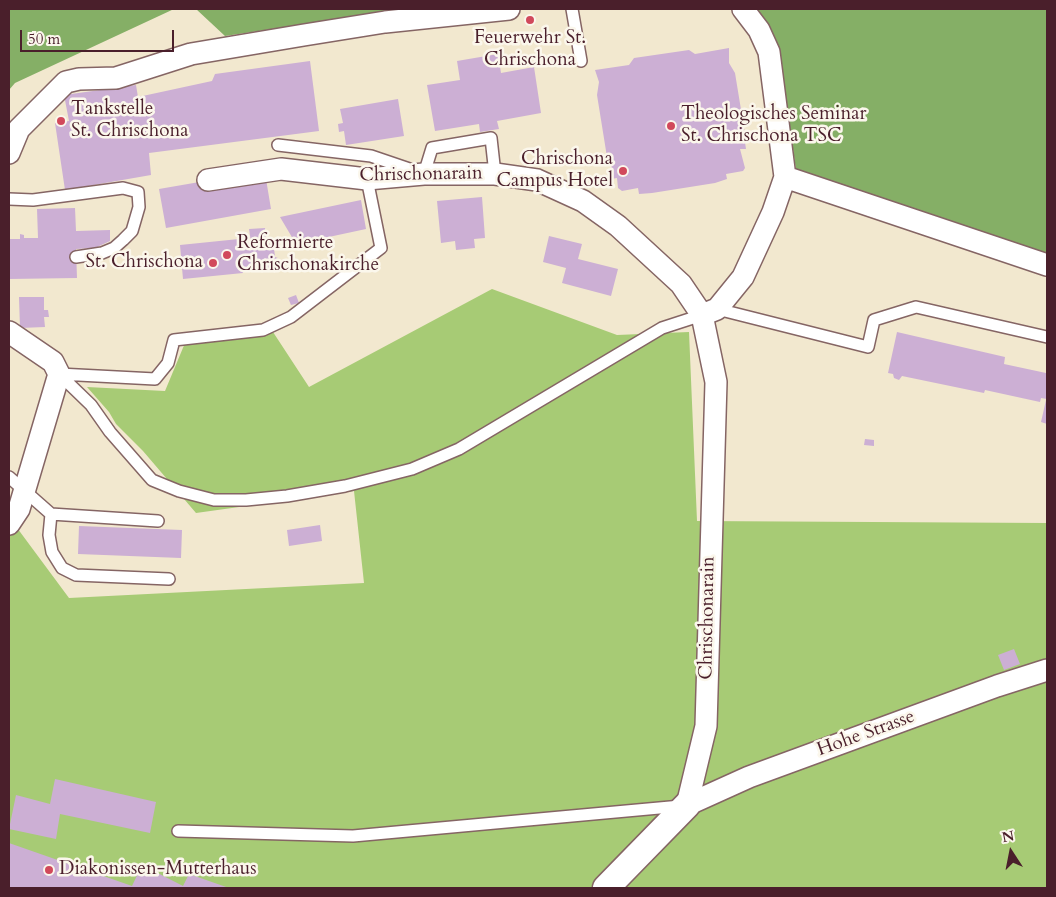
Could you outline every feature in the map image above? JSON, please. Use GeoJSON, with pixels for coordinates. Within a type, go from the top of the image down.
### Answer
{"type":"FeatureCollection","features":[{"type":"Feature","properties":{"kind":"street"},"geometry":{"type":"LineString","coordinates":[[9,153],[19,129],[66,82],[79,79],[116,78],[191,54],[304,35],[385,22],[509,9]]}},
{"type":"Feature","properties":{"kind":"street"},"geometry":{"type":"LineString","coordinates":[[710,312],[743,277],[773,212],[785,177],[769,52],[759,30],[743,9]]}},
{"type":"Feature","properties":{"kind":"street","name":"Chrischonarain"},"geometry":{"type":"LineString","coordinates":[[208,180],[281,169],[366,179],[424,174],[495,174],[538,180],[583,201],[618,226],[710,312],[716,382],[706,726],[687,805]]}},
{"type":"Feature","properties":{"kind":"street"},"geometry":{"type":"LineString","coordinates":[[785,177],[1047,265]]}},
{"type":"Feature","properties":{"kind":"street"},"geometry":{"type":"LineString","coordinates":[[9,332],[53,362],[58,374],[16,484],[19,509],[9,524]]}},
{"type":"Feature","properties":{"kind":"street","name":"Hohe Strasse"},"geometry":{"type":"LineString","coordinates":[[687,805],[758,774],[1027,675],[1047,670]]}},
{"type":"Feature","properties":{"kind":"street"},"geometry":{"type":"LineString","coordinates":[[606,888],[687,805]]}},
{"type":"Feature","properties":{"kind":"lane"},"geometry":{"type":"LineString","coordinates":[[572,9],[581,61]]}},
{"type":"Feature","properties":{"kind":"lane"},"geometry":{"type":"LineString","coordinates":[[278,145],[371,156],[424,174],[432,148],[491,138],[495,174]]}},
{"type":"Feature","properties":{"kind":"lane"},"geometry":{"type":"LineString","coordinates":[[58,374],[155,379],[168,363],[174,340],[263,330],[291,317],[381,248],[366,179]]}},
{"type":"Feature","properties":{"kind":"lane"},"geometry":{"type":"LineString","coordinates":[[9,199],[33,200],[123,188],[138,192],[139,207],[132,230],[123,240],[114,248],[102,253],[76,257]]}},
{"type":"Feature","properties":{"kind":"lane"},"geometry":{"type":"LineString","coordinates":[[58,374],[91,405],[110,432],[152,480],[179,491],[214,500],[254,500],[345,486],[412,469],[459,449],[662,328],[710,312],[873,349],[874,320],[916,307],[1047,337]]}},
{"type":"Feature","properties":{"kind":"lane"},"geometry":{"type":"LineString","coordinates":[[16,484],[51,514],[158,521]]}},
{"type":"Feature","properties":{"kind":"lane"},"geometry":{"type":"LineString","coordinates":[[51,514],[49,535],[52,552],[62,568],[76,575],[169,579]]}},
{"type":"Feature","properties":{"kind":"lane"},"geometry":{"type":"LineString","coordinates":[[178,831],[353,836],[687,805]]}},
{"type":"Feature","properties":{"kind":"green space"},"geometry":{"type":"Polygon","coordinates":[[[9,9],[174,9],[15,83],[9,90],[9,9]]]}},
{"type":"Feature","properties":{"kind":"green space"},"geometry":{"type":"Polygon","coordinates":[[[196,9],[406,9],[225,36],[196,9]]]}},
{"type":"Feature","properties":{"kind":"green space"},"geometry":{"type":"Polygon","coordinates":[[[757,9],[1047,9],[1047,260],[796,170],[779,50],[757,9]]]}},
{"type":"Feature","properties":{"kind":"green space"},"geometry":{"type":"Polygon","coordinates":[[[492,289],[617,335],[689,332],[697,521],[1047,523],[1047,888],[9,888],[9,517],[69,598],[364,583],[354,491],[196,513],[143,451],[116,424],[109,412],[87,387],[165,391],[185,343],[273,332],[309,387],[492,289]]]}},
{"type":"Feature","properties":{"kind":"building"},"geometry":{"type":"Polygon","coordinates":[[[729,48],[729,63],[735,73],[745,134],[746,149],[740,149],[745,168],[743,171],[726,174],[727,179],[715,183],[652,193],[639,194],[638,188],[622,191],[618,188],[617,178],[611,179],[609,170],[612,170],[610,159],[607,157],[597,95],[599,82],[595,70],[629,65],[634,58],[689,50],[695,54],[729,48]]]}},
{"type":"Feature","properties":{"kind":"building"},"geometry":{"type":"Polygon","coordinates":[[[498,54],[501,73],[534,67],[541,113],[497,121],[499,129],[480,132],[479,124],[435,131],[427,85],[460,80],[457,61],[498,54]]]}},
{"type":"Feature","properties":{"kind":"building"},"geometry":{"type":"Polygon","coordinates":[[[310,61],[319,131],[149,153],[151,175],[65,190],[55,123],[69,121],[64,95],[136,85],[138,97],[212,81],[215,74],[310,61]]]}},
{"type":"Feature","properties":{"kind":"building"},"geometry":{"type":"Polygon","coordinates":[[[398,99],[404,136],[346,145],[344,131],[339,132],[338,124],[343,123],[340,109],[398,99]]]}},
{"type":"Feature","properties":{"kind":"building"},"geometry":{"type":"Polygon","coordinates":[[[266,179],[271,209],[166,228],[159,189],[211,180],[266,179]]]}},
{"type":"Feature","properties":{"kind":"building"},"geometry":{"type":"Polygon","coordinates":[[[482,197],[485,238],[474,239],[475,248],[456,250],[455,241],[441,243],[437,201],[482,197]]]}},
{"type":"Feature","properties":{"kind":"building"},"geometry":{"type":"Polygon","coordinates":[[[361,200],[366,229],[296,244],[280,217],[361,200]]]}},
{"type":"Feature","properties":{"kind":"building"},"geometry":{"type":"Polygon","coordinates":[[[75,208],[76,231],[110,230],[110,241],[95,248],[76,249],[77,278],[9,279],[9,239],[20,239],[20,234],[24,235],[24,238],[38,238],[37,209],[75,208]]]}},
{"type":"Feature","properties":{"kind":"building","name":"Reformierte Chrischonakirche"},"geometry":{"type":"Polygon","coordinates":[[[265,228],[266,241],[273,246],[276,244],[277,246],[274,248],[275,257],[278,258],[269,266],[270,269],[256,268],[257,272],[255,272],[254,268],[243,270],[243,273],[183,279],[180,245],[239,239],[240,243],[251,242],[249,229],[265,228]]]}},
{"type":"Feature","properties":{"kind":"building"},"geometry":{"type":"Polygon","coordinates":[[[549,236],[582,244],[578,259],[618,269],[611,296],[562,283],[566,268],[543,262],[549,236]]]}},
{"type":"Feature","properties":{"kind":"building"},"geometry":{"type":"Polygon","coordinates":[[[296,295],[299,303],[291,305],[288,298],[296,295]]]}},
{"type":"Feature","properties":{"kind":"building"},"geometry":{"type":"Polygon","coordinates":[[[19,297],[44,297],[44,310],[48,310],[49,317],[44,317],[45,327],[20,328],[19,297]]]}},
{"type":"Feature","properties":{"kind":"building"},"geometry":{"type":"Polygon","coordinates":[[[897,332],[1005,357],[1004,364],[1046,373],[1047,399],[1041,398],[1040,402],[985,390],[984,393],[902,376],[899,380],[894,378],[893,374],[888,373],[897,332]]]}},
{"type":"Feature","properties":{"kind":"building"},"geometry":{"type":"Polygon","coordinates":[[[1047,400],[1047,424],[1041,422],[1047,400]]]}},
{"type":"Feature","properties":{"kind":"building"},"geometry":{"type":"Polygon","coordinates":[[[865,439],[874,440],[874,446],[864,445],[865,439]]]}},
{"type":"Feature","properties":{"kind":"building"},"geometry":{"type":"Polygon","coordinates":[[[320,525],[322,541],[289,546],[287,530],[320,525]]]}},
{"type":"Feature","properties":{"kind":"building"},"geometry":{"type":"Polygon","coordinates":[[[79,526],[182,530],[181,558],[78,554],[79,526]]]}},
{"type":"Feature","properties":{"kind":"building"},"geometry":{"type":"Polygon","coordinates":[[[1014,649],[1020,664],[1004,670],[998,655],[1014,649]]]}},
{"type":"Feature","properties":{"kind":"building"},"geometry":{"type":"Polygon","coordinates":[[[55,779],[156,802],[150,833],[60,814],[56,839],[9,829],[16,795],[50,804],[55,779]]]}},
{"type":"Feature","properties":{"kind":"building","name":"Diakonissen-Mutterhaus"},"geometry":{"type":"Polygon","coordinates":[[[9,843],[132,886],[142,865],[183,886],[189,874],[229,888],[9,888],[9,843]]]}},
{"type":"Feature","properties":{"kind":"place","name":"Feuerwehr St. Chrischona"},"geometry":{"type":"Point","coordinates":[530,20]}},
{"type":"Feature","properties":{"kind":"place","name":"Tankstelle St. Chrischona"},"geometry":{"type":"Point","coordinates":[61,121]}},
{"type":"Feature","properties":{"kind":"place","name":"Theologisches Seminar St. Chrischona TSC"},"geometry":{"type":"Point","coordinates":[671,126]}},
{"type":"Feature","properties":{"kind":"place","name":"Chrischona Campus Hotel"},"geometry":{"type":"Point","coordinates":[623,171]}},
{"type":"Feature","properties":{"kind":"place","name":"Reformierte Chrischonakirche"},"geometry":{"type":"Point","coordinates":[227,255]}},
{"type":"Feature","properties":{"kind":"place","name":"St. Chrischona"},"geometry":{"type":"Point","coordinates":[213,263]}},
{"type":"Feature","properties":{"kind":"place","name":"Diakonissen-Mutterhaus"},"geometry":{"type":"Point","coordinates":[49,870]}}]}
